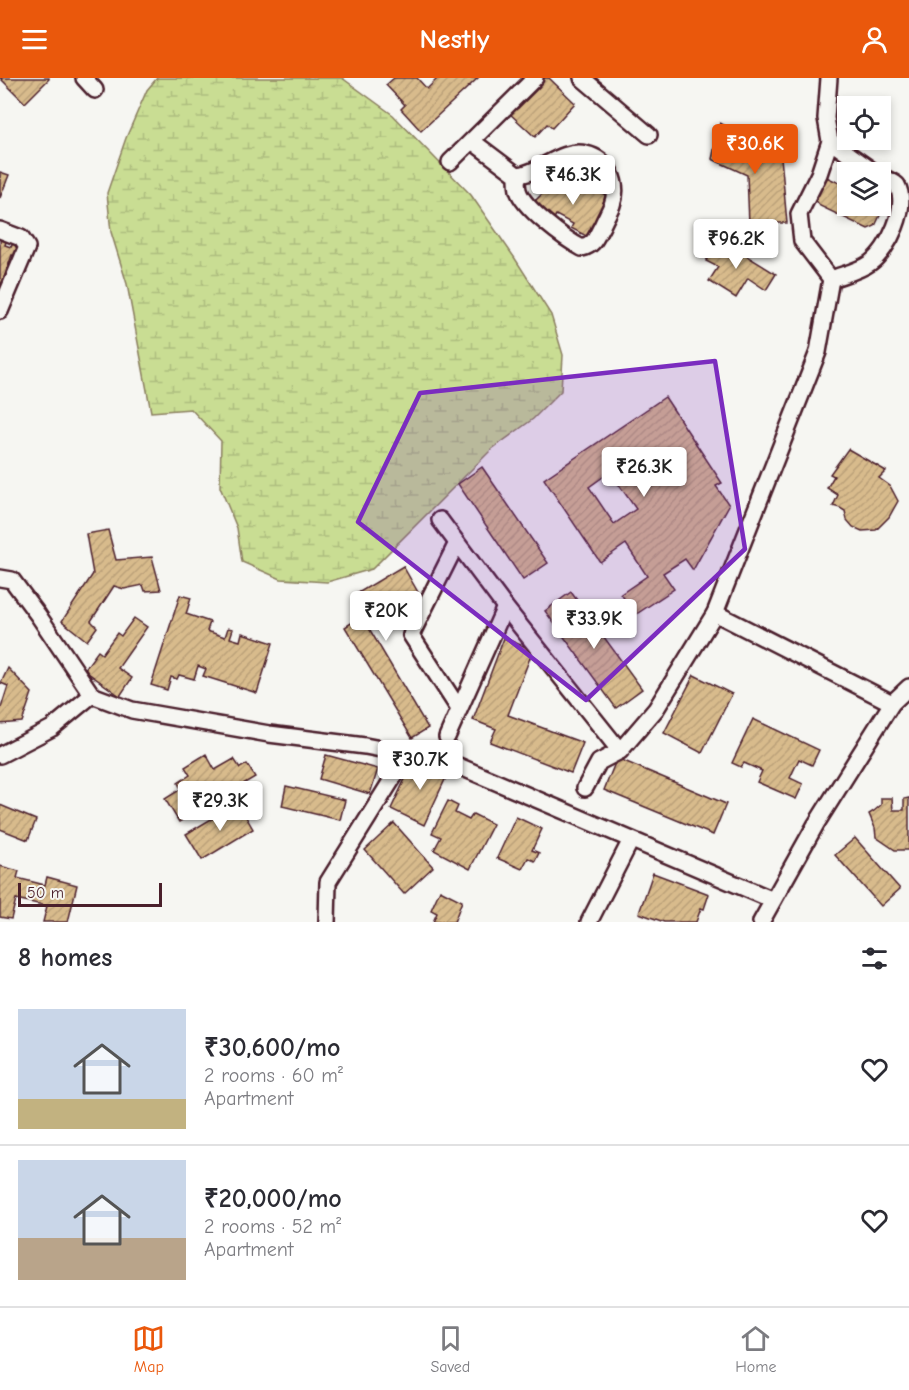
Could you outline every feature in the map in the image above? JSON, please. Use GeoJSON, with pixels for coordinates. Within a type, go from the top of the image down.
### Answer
{"type":"FeatureCollection","features":[{"type":"Feature","properties":{"kind":"street"},"geometry":{"type":"LineString","coordinates":[[84,78],[96,90]]}},
{"type":"Feature","properties":{"kind":"street"},"geometry":{"type":"LineString","coordinates":[[450,162],[535,78]]}},
{"type":"Feature","properties":{"kind":"street"},"geometry":{"type":"LineString","coordinates":[[582,78],[649,135]]}},
{"type":"Feature","properties":{"kind":"street"},"geometry":{"type":"LineString","coordinates":[[585,788],[599,762],[620,751],[656,709],[715,614],[818,352],[831,279],[802,241],[799,214],[819,174],[830,141],[826,118],[830,78]]}},
{"type":"Feature","properties":{"kind":"street"},"geometry":{"type":"LineString","coordinates":[[472,141],[517,175],[525,175],[563,155],[576,152],[599,159],[609,170],[615,192],[612,205],[594,242],[589,247],[582,248],[560,236],[523,201],[518,191],[517,175]]}},
{"type":"Feature","properties":{"kind":"street"},"geometry":{"type":"LineString","coordinates":[[830,141],[860,162]]}},
{"type":"Feature","properties":{"kind":"street"},"geometry":{"type":"LineString","coordinates":[[831,279],[868,264],[885,250],[898,231],[906,202],[897,185],[891,182]]}},
{"type":"Feature","properties":{"kind":"street"},"geometry":{"type":"LineString","coordinates":[[0,230],[21,238],[27,247],[0,311]]}},
{"type":"Feature","properties":{"kind":"street"},"geometry":{"type":"LineString","coordinates":[[440,520],[505,607],[620,751]]}},
{"type":"Feature","properties":{"kind":"street"},"geometry":{"type":"LineString","coordinates":[[457,543],[411,635],[459,709]]}},
{"type":"Feature","properties":{"kind":"street"},"geometry":{"type":"LineString","coordinates":[[0,578],[12,580],[92,694],[132,711],[269,734],[365,746],[449,762],[591,820],[631,840],[773,900]]}},
{"type":"Feature","properties":{"kind":"street"},"geometry":{"type":"LineString","coordinates":[[447,737],[505,607]]}},
{"type":"Feature","properties":{"kind":"street"},"geometry":{"type":"LineString","coordinates":[[715,614],[892,703]]}},
{"type":"Feature","properties":{"kind":"street"},"geometry":{"type":"LineString","coordinates":[[761,922],[816,824],[892,703],[909,687]]}},
{"type":"Feature","properties":{"kind":"street"},"geometry":{"type":"LineString","coordinates":[[0,755],[52,728],[92,694]]}},
{"type":"Feature","properties":{"kind":"street"},"geometry":{"type":"LineString","coordinates":[[327,922],[328,882],[408,754]]}},
{"type":"Feature","properties":{"kind":"street"},"geometry":{"type":"LineString","coordinates":[[590,922],[631,840]]}},
{"type":"Feature","properties":{"kind":"highlighted area"},"geometry":{"type":"Polygon","coordinates":[[[715,361],[745,549],[586,700],[358,522],[420,393],[715,361]]]}},
{"type":"Feature","properties":{"kind":"green space"},"geometry":{"type":"Polygon","coordinates":[[[157,78],[342,78],[393,115],[471,195],[551,315],[563,355],[561,391],[533,419],[492,449],[372,569],[327,582],[281,579],[242,562],[237,528],[220,487],[221,441],[191,409],[151,412],[127,284],[111,232],[107,193],[126,138],[147,90],[157,78]]]}},
{"type":"Feature","properties":{"kind":"building"},"geometry":{"type":"Polygon","coordinates":[[[0,78],[49,78],[49,79],[25,103],[0,78]]]}},
{"type":"Feature","properties":{"kind":"building"},"geometry":{"type":"Polygon","coordinates":[[[394,78],[417,78],[427,89],[438,78],[478,78],[421,131],[401,109],[405,105],[386,85],[394,78]]]}},
{"type":"Feature","properties":{"kind":"building"},"geometry":{"type":"Polygon","coordinates":[[[541,78],[549,78],[575,103],[552,128],[547,124],[535,137],[509,113],[516,105],[518,108],[539,87],[536,84],[541,78]]]}},
{"type":"Feature","properties":{"kind":"building"},"geometry":{"type":"Polygon","coordinates":[[[720,123],[781,157],[787,223],[749,223],[747,175],[712,159],[720,123]]]}},
{"type":"Feature","properties":{"kind":"building"},"geometry":{"type":"Polygon","coordinates":[[[0,172],[9,175],[0,198],[0,172]]]}},
{"type":"Feature","properties":{"kind":"building"},"geometry":{"type":"Polygon","coordinates":[[[822,175],[837,182],[837,214],[820,206],[815,199],[814,192],[822,175]]]}},
{"type":"Feature","properties":{"kind":"building"},"geometry":{"type":"Polygon","coordinates":[[[580,182],[606,195],[590,238],[571,228],[573,224],[556,215],[554,219],[540,212],[532,204],[553,183],[571,191],[580,182]]]}},
{"type":"Feature","properties":{"kind":"building"},"geometry":{"type":"Polygon","coordinates":[[[841,216],[880,216],[875,226],[868,229],[841,216]]]}},
{"type":"Feature","properties":{"kind":"building"},"geometry":{"type":"Polygon","coordinates":[[[0,233],[8,236],[5,245],[11,247],[13,243],[20,245],[15,256],[12,255],[0,289],[0,233]]]}},
{"type":"Feature","properties":{"kind":"building"},"geometry":{"type":"Polygon","coordinates":[[[719,239],[776,274],[766,290],[748,278],[736,298],[709,281],[718,267],[706,261],[719,239]]]}},
{"type":"Feature","properties":{"kind":"building"},"geometry":{"type":"Polygon","coordinates":[[[665,397],[722,483],[716,486],[729,505],[693,570],[685,559],[663,573],[674,589],[635,615],[621,594],[647,576],[626,544],[600,562],[544,479],[665,397]],[[610,472],[589,487],[614,524],[636,509],[610,472]]]}},
{"type":"Feature","properties":{"kind":"building"},"geometry":{"type":"Polygon","coordinates":[[[848,449],[886,471],[879,478],[890,486],[898,501],[889,517],[876,530],[862,531],[853,527],[847,520],[845,511],[833,506],[838,495],[827,488],[834,476],[830,474],[848,449]]]}},
{"type":"Feature","properties":{"kind":"building"},"geometry":{"type":"Polygon","coordinates":[[[482,467],[548,563],[523,580],[458,484],[482,467]]]}},
{"type":"Feature","properties":{"kind":"building"},"geometry":{"type":"Polygon","coordinates":[[[108,530],[116,560],[152,557],[161,590],[145,591],[143,585],[124,589],[114,586],[91,621],[97,627],[87,641],[62,621],[93,574],[86,534],[108,530]]]}},
{"type":"Feature","properties":{"kind":"building"},"geometry":{"type":"Polygon","coordinates":[[[403,566],[419,594],[367,625],[428,728],[412,738],[345,627],[364,615],[353,596],[403,566]]]}},
{"type":"Feature","properties":{"kind":"building"},"geometry":{"type":"Polygon","coordinates":[[[571,592],[642,689],[616,708],[545,611],[571,592]]]}},
{"type":"Feature","properties":{"kind":"building"},"geometry":{"type":"Polygon","coordinates":[[[180,595],[191,598],[186,614],[210,622],[207,631],[225,637],[228,628],[233,629],[230,638],[240,641],[242,633],[273,643],[257,693],[203,676],[206,669],[198,666],[194,679],[179,675],[177,679],[171,677],[167,690],[151,685],[180,595]]]}},
{"type":"Feature","properties":{"kind":"building"},"geometry":{"type":"Polygon","coordinates":[[[134,618],[147,627],[118,668],[132,678],[120,696],[84,670],[98,651],[102,654],[117,633],[121,636],[134,618]]]}},
{"type":"Feature","properties":{"kind":"building"},"geometry":{"type":"Polygon","coordinates":[[[504,638],[533,650],[508,715],[583,743],[571,773],[490,742],[496,729],[473,720],[504,638]]]}},
{"type":"Feature","properties":{"kind":"building"},"geometry":{"type":"Polygon","coordinates":[[[8,668],[32,693],[22,722],[0,724],[0,711],[8,686],[1,683],[8,668]]]}},
{"type":"Feature","properties":{"kind":"building"},"geometry":{"type":"Polygon","coordinates":[[[694,675],[732,694],[702,753],[664,733],[694,675]]]}},
{"type":"Feature","properties":{"kind":"building"},"geometry":{"type":"Polygon","coordinates":[[[753,719],[819,750],[812,765],[799,759],[790,778],[803,784],[796,799],[757,782],[762,771],[744,763],[741,767],[732,763],[753,719]]]}},
{"type":"Feature","properties":{"kind":"building"},"geometry":{"type":"Polygon","coordinates":[[[206,754],[215,770],[234,759],[240,768],[247,764],[255,777],[179,822],[165,799],[181,789],[178,783],[190,775],[185,767],[206,754]]]}},
{"type":"Feature","properties":{"kind":"building"},"geometry":{"type":"Polygon","coordinates":[[[326,755],[378,769],[370,794],[319,779],[326,755]]]}},
{"type":"Feature","properties":{"kind":"building"},"geometry":{"type":"Polygon","coordinates":[[[415,758],[448,773],[424,825],[391,809],[415,758]]]}},
{"type":"Feature","properties":{"kind":"building"},"geometry":{"type":"Polygon","coordinates":[[[617,758],[726,804],[713,835],[604,790],[617,758]]]}},
{"type":"Feature","properties":{"kind":"building"},"geometry":{"type":"Polygon","coordinates":[[[286,786],[345,800],[340,820],[282,806],[286,786]]]}},
{"type":"Feature","properties":{"kind":"building"},"geometry":{"type":"Polygon","coordinates":[[[881,798],[892,798],[893,810],[904,810],[904,799],[909,798],[909,850],[895,850],[876,837],[869,814],[881,805],[881,798]]]}},
{"type":"Feature","properties":{"kind":"building"},"geometry":{"type":"Polygon","coordinates":[[[448,801],[458,806],[455,813],[469,820],[473,814],[493,824],[470,869],[434,850],[441,837],[432,833],[448,801]]]}},
{"type":"Feature","properties":{"kind":"building"},"geometry":{"type":"Polygon","coordinates":[[[238,803],[253,829],[202,860],[186,834],[238,803]]]}},
{"type":"Feature","properties":{"kind":"building"},"geometry":{"type":"Polygon","coordinates":[[[0,805],[36,820],[28,840],[0,829],[0,805]]]}},
{"type":"Feature","properties":{"kind":"building"},"geometry":{"type":"Polygon","coordinates":[[[516,817],[542,829],[532,850],[539,853],[535,861],[528,858],[522,869],[497,858],[516,817]]]}},
{"type":"Feature","properties":{"kind":"building"},"geometry":{"type":"Polygon","coordinates":[[[394,823],[433,867],[404,894],[365,850],[394,823]]]}},
{"type":"Feature","properties":{"kind":"building"},"geometry":{"type":"Polygon","coordinates":[[[855,838],[900,889],[881,906],[835,855],[855,838]]]}},
{"type":"Feature","properties":{"kind":"building"},"geometry":{"type":"Polygon","coordinates":[[[0,866],[19,871],[17,878],[45,885],[47,877],[77,885],[68,922],[43,922],[47,906],[16,899],[11,919],[0,917],[0,866]]]}},
{"type":"Feature","properties":{"kind":"building"},"geometry":{"type":"Polygon","coordinates":[[[653,873],[709,894],[696,922],[664,922],[639,913],[653,873]]]}},
{"type":"Feature","properties":{"kind":"building"},"geometry":{"type":"Polygon","coordinates":[[[440,890],[462,901],[454,922],[433,922],[437,913],[431,910],[440,890]]]}}]}
